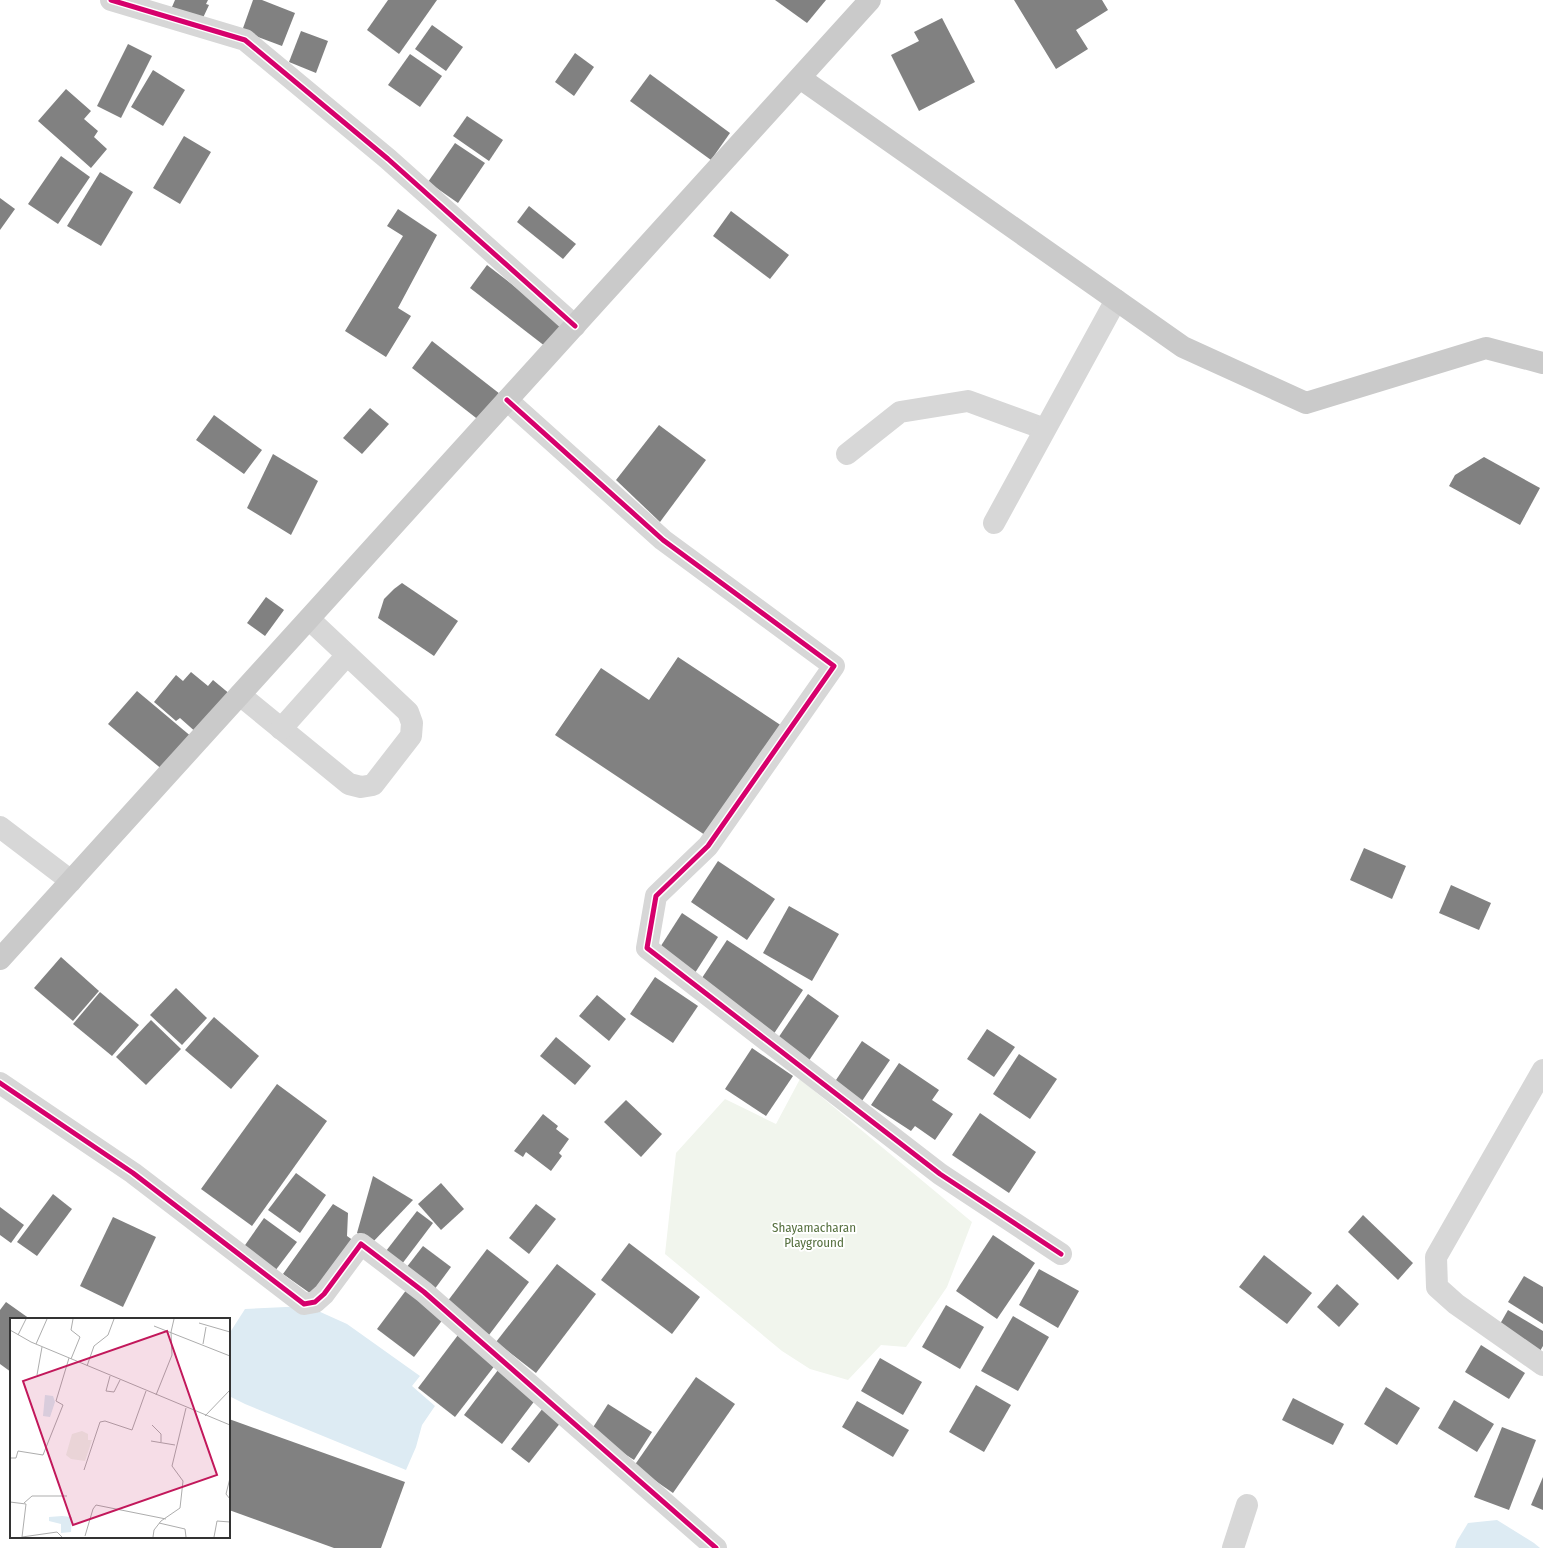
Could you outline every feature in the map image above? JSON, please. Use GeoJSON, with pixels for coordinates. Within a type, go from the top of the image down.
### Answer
{"type":"FeatureCollection","features":[{"type":"Feature","properties":{"kind":"main road"},"geometry":{"type":"LineString","coordinates":[[0,959],[870,0]]}},
{"type":"Feature","properties":{"kind":"main road"},"geometry":{"type":"LineString","coordinates":[[800,78],[1183,347],[1306,403],[1486,348],[1543,363]]}},
{"type":"Feature","properties":{"kind":"street"},"geometry":{"type":"LineString","coordinates":[[111,0],[245,40],[388,159],[575,326]]}},
{"type":"Feature","properties":{"kind":"street"},"geometry":{"type":"LineString","coordinates":[[994,523],[1116,300]]}},
{"type":"Feature","properties":{"kind":"street"},"geometry":{"type":"LineString","coordinates":[[508,400],[663,540],[834,666],[708,846],[656,896],[647,948],[940,1174],[1061,1254]]}},
{"type":"Feature","properties":{"kind":"street"},"geometry":{"type":"LineString","coordinates":[[847,454],[900,412],[968,401],[1046,429]]}},
{"type":"Feature","properties":{"kind":"street"},"geometry":{"type":"LineString","coordinates":[[240,696],[348,784],[361,787],[373,785],[412,736],[412,723],[408,712],[309,619]]}},
{"type":"Feature","properties":{"kind":"street"},"geometry":{"type":"LineString","coordinates":[[281,729],[348,655]]}},
{"type":"Feature","properties":{"kind":"street"},"geometry":{"type":"LineString","coordinates":[[0,827],[70,881]]}},
{"type":"Feature","properties":{"kind":"street"},"geometry":{"type":"LineString","coordinates":[[1543,1070],[1436,1257],[1437,1287],[1456,1304],[1543,1365]]}},
{"type":"Feature","properties":{"kind":"street"},"geometry":{"type":"LineString","coordinates":[[0,1083],[133,1173],[304,1304],[316,1302],[324,1294],[361,1244],[424,1292],[716,1548]]}},
{"type":"Feature","properties":{"kind":"street"},"geometry":{"type":"LineString","coordinates":[[1233,1548],[1247,1505]]}},
{"type":"Feature","properties":{"kind":"green space","name":"Shayamacharan Playground"},"geometry":{"type":"Polygon","coordinates":[[[800,1079],[972,1222],[947,1287],[906,1347],[881,1345],[848,1380],[810,1369],[782,1351],[665,1254],[676,1153],[725,1099],[776,1124],[800,1079]]]}},
{"type":"Feature","properties":{"kind":"shaded area"},"geometry":{"type":"Polygon","coordinates":[[[307,1306],[347,1324],[420,1376],[412,1386],[435,1406],[422,1425],[416,1447],[406,1470],[230,1396],[230,1332],[245,1309],[307,1306]]]}},
{"type":"Feature","properties":{"kind":"shaded area"},"geometry":{"type":"Polygon","coordinates":[[[1497,1520],[1540,1548],[1455,1548],[1457,1541],[1468,1523],[1497,1520]]]}},
{"type":"Feature","properties":{"kind":"building"},"geometry":{"type":"Polygon","coordinates":[[[175,0],[208,0],[206,4],[209,5],[202,20],[172,7],[175,0]]]}},
{"type":"Feature","properties":{"kind":"building"},"geometry":{"type":"Polygon","coordinates":[[[253,0],[262,0],[295,13],[282,46],[242,31],[253,0]]]}},
{"type":"Feature","properties":{"kind":"building"},"geometry":{"type":"Polygon","coordinates":[[[388,0],[437,0],[399,54],[367,30],[388,0]]]}},
{"type":"Feature","properties":{"kind":"building"},"geometry":{"type":"Polygon","coordinates":[[[775,0],[826,0],[807,23],[775,0]]]}},
{"type":"Feature","properties":{"kind":"building"},"geometry":{"type":"Polygon","coordinates":[[[1014,0],[1102,0],[1108,10],[1076,30],[1088,49],[1056,69],[1014,0]]]}},
{"type":"Feature","properties":{"kind":"building"},"geometry":{"type":"Polygon","coordinates":[[[942,18],[975,82],[919,111],[891,55],[919,41],[914,32],[942,18]]]}},
{"type":"Feature","properties":{"kind":"building"},"geometry":{"type":"Polygon","coordinates":[[[432,25],[463,47],[446,71],[415,49],[432,25]]]}},
{"type":"Feature","properties":{"kind":"building"},"geometry":{"type":"Polygon","coordinates":[[[301,31],[328,41],[316,73],[289,62],[301,31]]]}},
{"type":"Feature","properties":{"kind":"building"},"geometry":{"type":"Polygon","coordinates":[[[128,44],[152,56],[121,118],[97,106],[128,44]]]}},
{"type":"Feature","properties":{"kind":"building"},"geometry":{"type":"Polygon","coordinates":[[[575,53],[594,67],[574,96],[555,82],[575,53]]]}},
{"type":"Feature","properties":{"kind":"building"},"geometry":{"type":"Polygon","coordinates":[[[410,54],[442,76],[420,107],[388,85],[410,54]]]}},
{"type":"Feature","properties":{"kind":"building"},"geometry":{"type":"Polygon","coordinates":[[[153,70],[185,90],[163,126],[131,107],[153,70]]]}},
{"type":"Feature","properties":{"kind":"building"},"geometry":{"type":"Polygon","coordinates":[[[650,74],[730,133],[711,160],[630,101],[650,74]]]}},
{"type":"Feature","properties":{"kind":"building"},"geometry":{"type":"Polygon","coordinates":[[[66,89],[91,111],[84,119],[98,131],[94,137],[107,149],[91,168],[38,121],[66,89]]]}},
{"type":"Feature","properties":{"kind":"building"},"geometry":{"type":"Polygon","coordinates":[[[467,116],[503,140],[489,161],[453,136],[467,116]]]}},
{"type":"Feature","properties":{"kind":"building"},"geometry":{"type":"Polygon","coordinates":[[[184,136],[211,152],[180,204],[153,188],[184,136]]]}},
{"type":"Feature","properties":{"kind":"building"},"geometry":{"type":"Polygon","coordinates":[[[455,143],[485,163],[458,203],[428,182],[455,143]]]}},
{"type":"Feature","properties":{"kind":"building"},"geometry":{"type":"Polygon","coordinates":[[[61,156],[90,177],[58,224],[28,204],[61,156]]]}},
{"type":"Feature","properties":{"kind":"building"},"geometry":{"type":"Polygon","coordinates":[[[100,172],[133,192],[101,246],[67,226],[100,172]]]}},
{"type":"Feature","properties":{"kind":"building"},"geometry":{"type":"Polygon","coordinates":[[[0,198],[15,209],[0,230],[0,198]]]}},
{"type":"Feature","properties":{"kind":"building"},"geometry":{"type":"Polygon","coordinates":[[[529,206],[576,244],[563,259],[517,222],[529,206]]]}},
{"type":"Feature","properties":{"kind":"building"},"geometry":{"type":"Polygon","coordinates":[[[398,209],[437,235],[398,308],[411,316],[386,357],[345,331],[403,236],[387,226],[398,209]]]}},
{"type":"Feature","properties":{"kind":"building"},"geometry":{"type":"Polygon","coordinates":[[[731,211],[789,255],[770,279],[713,236],[731,211]]]}},
{"type":"Feature","properties":{"kind":"building"},"geometry":{"type":"Polygon","coordinates":[[[487,265],[567,327],[550,350],[470,288],[487,265]]]}},
{"type":"Feature","properties":{"kind":"building"},"geometry":{"type":"Polygon","coordinates":[[[432,341],[500,394],[480,421],[412,368],[432,341]]]}},
{"type":"Feature","properties":{"kind":"building"},"geometry":{"type":"Polygon","coordinates":[[[370,408],[389,424],[362,454],[343,438],[370,408]]]}},
{"type":"Feature","properties":{"kind":"building"},"geometry":{"type":"Polygon","coordinates":[[[214,415],[262,450],[244,474],[196,440],[214,415]]]}},
{"type":"Feature","properties":{"kind":"building"},"geometry":{"type":"Polygon","coordinates":[[[659,425],[706,460],[660,522],[616,480],[659,425]]]}},
{"type":"Feature","properties":{"kind":"building"},"geometry":{"type":"Polygon","coordinates":[[[273,454],[318,481],[291,535],[247,508],[273,454]]]}},
{"type":"Feature","properties":{"kind":"building"},"geometry":{"type":"Polygon","coordinates":[[[1484,457],[1540,488],[1520,525],[1449,486],[1455,475],[1484,457]]]}},
{"type":"Feature","properties":{"kind":"building"},"geometry":{"type":"Polygon","coordinates":[[[402,583],[458,621],[434,656],[378,618],[384,599],[402,583]]]}},
{"type":"Feature","properties":{"kind":"building"},"geometry":{"type":"Polygon","coordinates":[[[266,597],[284,610],[265,636],[247,623],[266,597]]]}},
{"type":"Feature","properties":{"kind":"building"},"geometry":{"type":"Polygon","coordinates":[[[678,657],[782,726],[708,837],[555,735],[601,668],[649,700],[678,657]]]}},
{"type":"Feature","properties":{"kind":"building"},"geometry":{"type":"Polygon","coordinates":[[[191,672],[208,686],[213,680],[231,695],[198,734],[180,718],[176,721],[154,702],[176,675],[183,681],[191,672]]]}},
{"type":"Feature","properties":{"kind":"building"},"geometry":{"type":"Polygon","coordinates":[[[137,691],[193,738],[164,771],[108,724],[137,691]]]}},
{"type":"Feature","properties":{"kind":"building"},"geometry":{"type":"Polygon","coordinates":[[[1364,848],[1406,866],[1392,899],[1350,880],[1364,848]]]}},
{"type":"Feature","properties":{"kind":"building"},"geometry":{"type":"Polygon","coordinates":[[[718,861],[775,899],[747,940],[691,902],[718,861]]]}},
{"type":"Feature","properties":{"kind":"building"},"geometry":{"type":"Polygon","coordinates":[[[1451,885],[1491,903],[1479,930],[1439,913],[1451,885]]]}},
{"type":"Feature","properties":{"kind":"building"},"geometry":{"type":"Polygon","coordinates":[[[789,906],[839,934],[812,981],[763,953],[789,906]]]}},
{"type":"Feature","properties":{"kind":"building"},"geometry":{"type":"Polygon","coordinates":[[[682,913],[718,937],[693,976],[657,952],[682,913]]]}},
{"type":"Feature","properties":{"kind":"building"},"geometry":{"type":"Polygon","coordinates":[[[727,940],[803,990],[773,1035],[698,984],[727,940]]]}},
{"type":"Feature","properties":{"kind":"building"},"geometry":{"type":"Polygon","coordinates":[[[61,957],[99,991],[73,1021],[34,988],[61,957]]]}},
{"type":"Feature","properties":{"kind":"building"},"geometry":{"type":"Polygon","coordinates":[[[655,977],[698,1006],[673,1043],[630,1014],[655,977]]]}},
{"type":"Feature","properties":{"kind":"building"},"geometry":{"type":"Polygon","coordinates":[[[176,988],[207,1018],[182,1045],[150,1015],[176,988]]]}},
{"type":"Feature","properties":{"kind":"building"},"geometry":{"type":"Polygon","coordinates":[[[100,992],[139,1025],[112,1056],[73,1024],[100,992]]]}},
{"type":"Feature","properties":{"kind":"building"},"geometry":{"type":"Polygon","coordinates":[[[808,994],[839,1016],[806,1065],[774,1044],[808,994]]]}},
{"type":"Feature","properties":{"kind":"building"},"geometry":{"type":"Polygon","coordinates":[[[597,995],[626,1019],[609,1041],[579,1016],[597,995]]]}},
{"type":"Feature","properties":{"kind":"building"},"geometry":{"type":"Polygon","coordinates":[[[214,1017],[259,1056],[231,1089],[185,1050],[214,1017]]]}},
{"type":"Feature","properties":{"kind":"building"},"geometry":{"type":"Polygon","coordinates":[[[151,1020],[181,1049],[146,1085],[116,1057],[151,1020]]]}},
{"type":"Feature","properties":{"kind":"building"},"geometry":{"type":"Polygon","coordinates":[[[987,1029],[1015,1047],[994,1077],[967,1059],[987,1029]]]}},
{"type":"Feature","properties":{"kind":"building"},"geometry":{"type":"Polygon","coordinates":[[[556,1037],[591,1066],[575,1085],[540,1056],[556,1037]]]}},
{"type":"Feature","properties":{"kind":"building"},"geometry":{"type":"Polygon","coordinates":[[[862,1041],[890,1060],[862,1101],[834,1083],[862,1041]]]}},
{"type":"Feature","properties":{"kind":"building"},"geometry":{"type":"Polygon","coordinates":[[[752,1048],[793,1076],[766,1116],[725,1089],[752,1048]]]}},
{"type":"Feature","properties":{"kind":"building"},"geometry":{"type":"Polygon","coordinates":[[[1019,1054],[1057,1079],[1030,1119],[993,1094],[1019,1054]]]}},
{"type":"Feature","properties":{"kind":"building"},"geometry":{"type":"Polygon","coordinates":[[[899,1063],[939,1090],[932,1100],[953,1114],[935,1140],[915,1126],[911,1131],[871,1105],[899,1063]]]}},
{"type":"Feature","properties":{"kind":"building"},"geometry":{"type":"Polygon","coordinates":[[[277,1084],[327,1121],[252,1226],[201,1189],[277,1084]]]}},
{"type":"Feature","properties":{"kind":"building"},"geometry":{"type":"Polygon","coordinates":[[[626,1100],[662,1134],[641,1157],[604,1122],[626,1100]]]}},
{"type":"Feature","properties":{"kind":"building"},"geometry":{"type":"Polygon","coordinates":[[[980,1113],[1036,1152],[1009,1193],[952,1155],[980,1113]]]}},
{"type":"Feature","properties":{"kind":"building"},"geometry":{"type":"Polygon","coordinates":[[[543,1114],[558,1126],[556,1129],[569,1139],[559,1153],[562,1156],[551,1171],[526,1152],[523,1157],[514,1151],[543,1114]]]}},
{"type":"Feature","properties":{"kind":"building"},"geometry":{"type":"Polygon","coordinates":[[[296,1173],[326,1195],[300,1233],[268,1210],[296,1173]]]}},
{"type":"Feature","properties":{"kind":"building"},"geometry":{"type":"Polygon","coordinates":[[[373,1176],[413,1200],[371,1244],[357,1233],[373,1176]]]}},
{"type":"Feature","properties":{"kind":"building"},"geometry":{"type":"Polygon","coordinates":[[[441,1183],[464,1209],[441,1230],[418,1204],[441,1183]]]}},
{"type":"Feature","properties":{"kind":"building"},"geometry":{"type":"Polygon","coordinates":[[[53,1194],[72,1209],[37,1256],[17,1242],[53,1194]]]}},
{"type":"Feature","properties":{"kind":"building"},"geometry":{"type":"Polygon","coordinates":[[[333,1204],[348,1213],[347,1236],[354,1241],[314,1296],[283,1274],[333,1204]]]}},
{"type":"Feature","properties":{"kind":"building"},"geometry":{"type":"Polygon","coordinates":[[[536,1204],[556,1219],[529,1254],[509,1238],[536,1204]]]}},
{"type":"Feature","properties":{"kind":"building"},"geometry":{"type":"Polygon","coordinates":[[[0,1207],[24,1225],[11,1243],[0,1235],[0,1207]]]}},
{"type":"Feature","properties":{"kind":"building"},"geometry":{"type":"Polygon","coordinates":[[[417,1211],[433,1223],[402,1264],[386,1251],[417,1211]]]}},
{"type":"Feature","properties":{"kind":"building"},"geometry":{"type":"Polygon","coordinates":[[[1363,1215],[1413,1263],[1398,1280],[1348,1232],[1363,1215]]]}},
{"type":"Feature","properties":{"kind":"building"},"geometry":{"type":"Polygon","coordinates":[[[113,1217],[156,1237],[123,1307],[80,1286],[113,1217]]]}},
{"type":"Feature","properties":{"kind":"building"},"geometry":{"type":"Polygon","coordinates":[[[264,1218],[297,1242],[275,1271],[243,1248],[264,1218]]]}},
{"type":"Feature","properties":{"kind":"building"},"geometry":{"type":"Polygon","coordinates":[[[993,1235],[1035,1263],[997,1319],[956,1291],[993,1235]]]}},
{"type":"Feature","properties":{"kind":"building"},"geometry":{"type":"Polygon","coordinates":[[[629,1243],[700,1297],[672,1334],[601,1280],[629,1243]]]}},
{"type":"Feature","properties":{"kind":"building"},"geometry":{"type":"Polygon","coordinates":[[[423,1246],[451,1267],[434,1290],[406,1268],[423,1246]]]}},
{"type":"Feature","properties":{"kind":"building"},"geometry":{"type":"Polygon","coordinates":[[[487,1249],[529,1282],[489,1335],[447,1302],[487,1249]]]}},
{"type":"Feature","properties":{"kind":"building"},"geometry":{"type":"Polygon","coordinates":[[[1264,1255],[1312,1293],[1287,1324],[1239,1287],[1264,1255]]]}},
{"type":"Feature","properties":{"kind":"building"},"geometry":{"type":"Polygon","coordinates":[[[557,1264],[596,1294],[536,1373],[496,1342],[557,1264]]]}},
{"type":"Feature","properties":{"kind":"building"},"geometry":{"type":"Polygon","coordinates":[[[1039,1269],[1079,1291],[1058,1328],[1019,1305],[1039,1269]]]}},
{"type":"Feature","properties":{"kind":"building"},"geometry":{"type":"Polygon","coordinates":[[[1524,1276],[1543,1287],[1543,1324],[1508,1302],[1524,1276]]]}},
{"type":"Feature","properties":{"kind":"building"},"geometry":{"type":"Polygon","coordinates":[[[1337,1284],[1359,1304],[1339,1327],[1317,1307],[1337,1284]]]}},
{"type":"Feature","properties":{"kind":"building"},"geometry":{"type":"Polygon","coordinates":[[[407,1289],[444,1318],[414,1357],[377,1329],[407,1289]]]}},
{"type":"Feature","properties":{"kind":"building"},"geometry":{"type":"Polygon","coordinates":[[[6,1302],[29,1318],[10,1318],[10,1371],[0,1364],[0,1310],[6,1302]]]}},
{"type":"Feature","properties":{"kind":"building"},"geometry":{"type":"Polygon","coordinates":[[[946,1305],[984,1327],[960,1369],[922,1347],[946,1305]]]}},
{"type":"Feature","properties":{"kind":"building"},"geometry":{"type":"Polygon","coordinates":[[[1508,1310],[1543,1331],[1543,1346],[1537,1356],[1496,1331],[1508,1310]]]}},
{"type":"Feature","properties":{"kind":"building"},"geometry":{"type":"Polygon","coordinates":[[[1013,1316],[1049,1337],[1018,1391],[981,1371],[1013,1316]]]}},
{"type":"Feature","properties":{"kind":"building"},"geometry":{"type":"Polygon","coordinates":[[[458,1335],[496,1364],[455,1417],[418,1388],[458,1335]]]}},
{"type":"Feature","properties":{"kind":"building"},"geometry":{"type":"Polygon","coordinates":[[[1481,1345],[1525,1373],[1509,1399],[1465,1372],[1481,1345]]]}},
{"type":"Feature","properties":{"kind":"building"},"geometry":{"type":"Polygon","coordinates":[[[880,1358],[922,1382],[903,1415],[861,1391],[880,1358]]]}},
{"type":"Feature","properties":{"kind":"building"},"geometry":{"type":"Polygon","coordinates":[[[498,1370],[536,1399],[502,1444],[464,1415],[498,1370]]]}},
{"type":"Feature","properties":{"kind":"building"},"geometry":{"type":"Polygon","coordinates":[[[696,1377],[735,1404],[673,1493],[634,1466],[696,1377]]]}},
{"type":"Feature","properties":{"kind":"building"},"geometry":{"type":"Polygon","coordinates":[[[976,1385],[1011,1405],[984,1452],[949,1432],[976,1385]]]}},
{"type":"Feature","properties":{"kind":"building"},"geometry":{"type":"Polygon","coordinates":[[[1386,1387],[1420,1408],[1397,1445],[1364,1424],[1386,1387]]]}},
{"type":"Feature","properties":{"kind":"building"},"geometry":{"type":"Polygon","coordinates":[[[1293,1398],[1344,1424],[1333,1445],[1282,1420],[1293,1398]]]}},
{"type":"Feature","properties":{"kind":"building"},"geometry":{"type":"Polygon","coordinates":[[[1454,1400],[1494,1424],[1477,1452],[1438,1428],[1454,1400]]]}},
{"type":"Feature","properties":{"kind":"building"},"geometry":{"type":"Polygon","coordinates":[[[857,1401],[909,1430],[893,1457],[842,1427],[857,1401]]]}},
{"type":"Feature","properties":{"kind":"building"},"geometry":{"type":"Polygon","coordinates":[[[608,1404],[652,1432],[634,1460],[590,1432],[608,1404]]]}},
{"type":"Feature","properties":{"kind":"building"},"geometry":{"type":"Polygon","coordinates":[[[543,1408],[561,1422],[529,1463],[511,1449],[543,1408]]]}},
{"type":"Feature","properties":{"kind":"building"},"geometry":{"type":"Polygon","coordinates":[[[230,1419],[405,1482],[381,1548],[334,1548],[230,1510],[230,1419]]]}},
{"type":"Feature","properties":{"kind":"building"},"geometry":{"type":"Polygon","coordinates":[[[1502,1427],[1536,1440],[1509,1510],[1474,1497],[1502,1427]]]}},
{"type":"Feature","properties":{"kind":"building"},"geometry":{"type":"Polygon","coordinates":[[[1543,1477],[1543,1510],[1531,1505],[1543,1477]]]}},
{"type":"Feature","properties":{"kind":"cycle path"},"geometry":{"type":"LineString","coordinates":[[111,0],[245,40],[388,159],[575,326]]}},
{"type":"Feature","properties":{"kind":"cycle path"},"geometry":{"type":"LineString","coordinates":[[507,400],[663,540],[834,666],[708,846],[656,896],[647,948],[940,1174],[1061,1254]]}},
{"type":"Feature","properties":{"kind":"cycle path"},"geometry":{"type":"LineString","coordinates":[[0,1083],[133,1173],[304,1304],[315,1302],[324,1294],[361,1244],[424,1292],[716,1548]]}}]}
